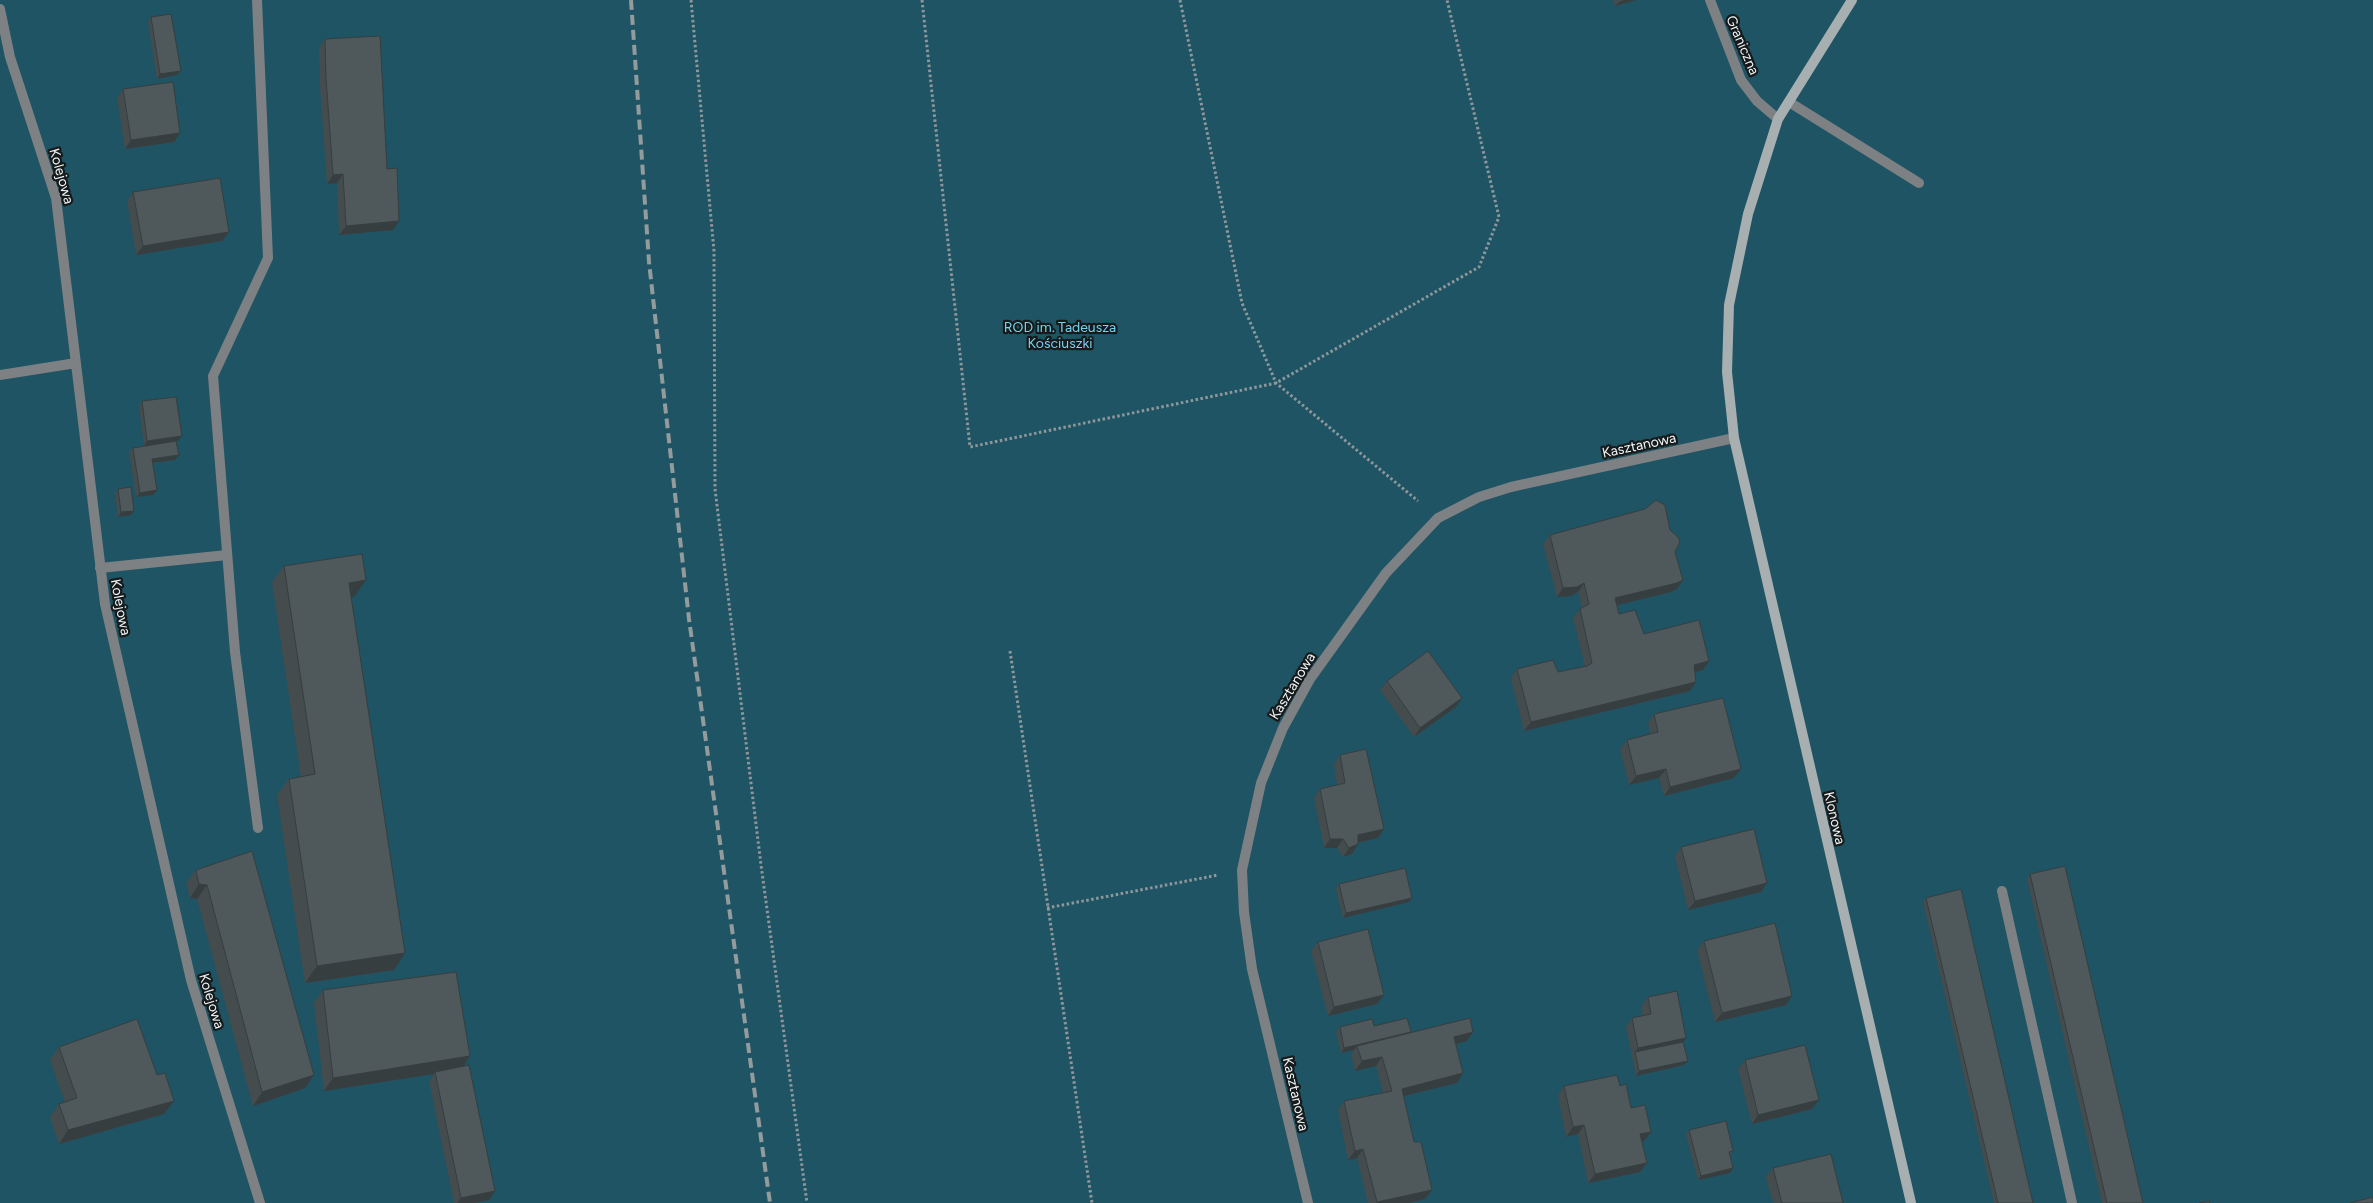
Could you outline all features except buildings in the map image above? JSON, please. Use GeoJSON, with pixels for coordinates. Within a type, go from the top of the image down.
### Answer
{"type":"FeatureCollection","features":[{"type":"Feature","properties":{"kind":"street"},"geometry":{"type":"LineString","coordinates":[[257,0],[268,258],[213,376],[235,652],[258,828]]}},
{"type":"Feature","properties":{"kind":"street","name":"Graniczna"},"geometry":{"type":"LineString","coordinates":[[1710,0],[1741,80],[1757,102],[1778,119]]}},
{"type":"Feature","properties":{"kind":"street","name":"Klonowa"},"geometry":{"type":"LineString","coordinates":[[1852,0],[1778,119],[1748,214],[1729,305],[1727,372],[1734,438],[1910,1203]]}},
{"type":"Feature","properties":{"kind":"street","name":"Kolejowa"},"geometry":{"type":"LineString","coordinates":[[0,9],[10,58],[56,198],[105,604],[191,980],[260,1203]]}},
{"type":"Feature","properties":{"kind":"street"},"geometry":{"type":"LineString","coordinates":[[1789,102],[1919,182]]}},
{"type":"Feature","properties":{"kind":"street"},"geometry":{"type":"LineString","coordinates":[[0,375],[76,363]]}},
{"type":"Feature","properties":{"kind":"street","name":"Kasztanowa"},"geometry":{"type":"LineString","coordinates":[[1308,1203],[1252,968],[1244,912],[1242,870],[1261,783],[1283,728],[1305,687],[1349,622],[1386,573],[1438,518],[1479,497],[1511,487],[1734,438]]}},
{"type":"Feature","properties":{"kind":"street"},"geometry":{"type":"LineString","coordinates":[[100,568],[227,555]]}},
{"type":"Feature","properties":{"kind":"street"},"geometry":{"type":"LineString","coordinates":[[2002,891],[2072,1203]]}},
{"type":"Feature","properties":{"kind":"path"},"geometry":{"type":"LineString","coordinates":[[691,0],[714,251],[715,489],[763,874],[807,1203]]}},
{"type":"Feature","properties":{"kind":"path"},"geometry":{"type":"LineString","coordinates":[[922,0],[970,447],[1276,383],[1479,267],[1499,217],[1447,0]]}},
{"type":"Feature","properties":{"kind":"path"},"geometry":{"type":"LineString","coordinates":[[1180,0],[1242,303],[1276,383],[1420,504]]}},
{"type":"Feature","properties":{"kind":"path"},"geometry":{"type":"LineString","coordinates":[[1010,651],[1092,1203]]}},
{"type":"Feature","properties":{"kind":"path"},"geometry":{"type":"LineString","coordinates":[[1047,908],[1242,870]]}},
{"type":"Feature","properties":{"kind":"green space","name":"ROD im. Tadeusza Kościuszki"},"geometry":{"type":"Polygon","coordinates":[[[0,0],[2373,0],[2373,1203],[0,1203],[0,0]]]}},
{"type":"Feature","properties":{"kind":"railway"},"geometry":{"type":"LineString","coordinates":[[631,0],[649,262],[689,619],[770,1203]]}}]}
